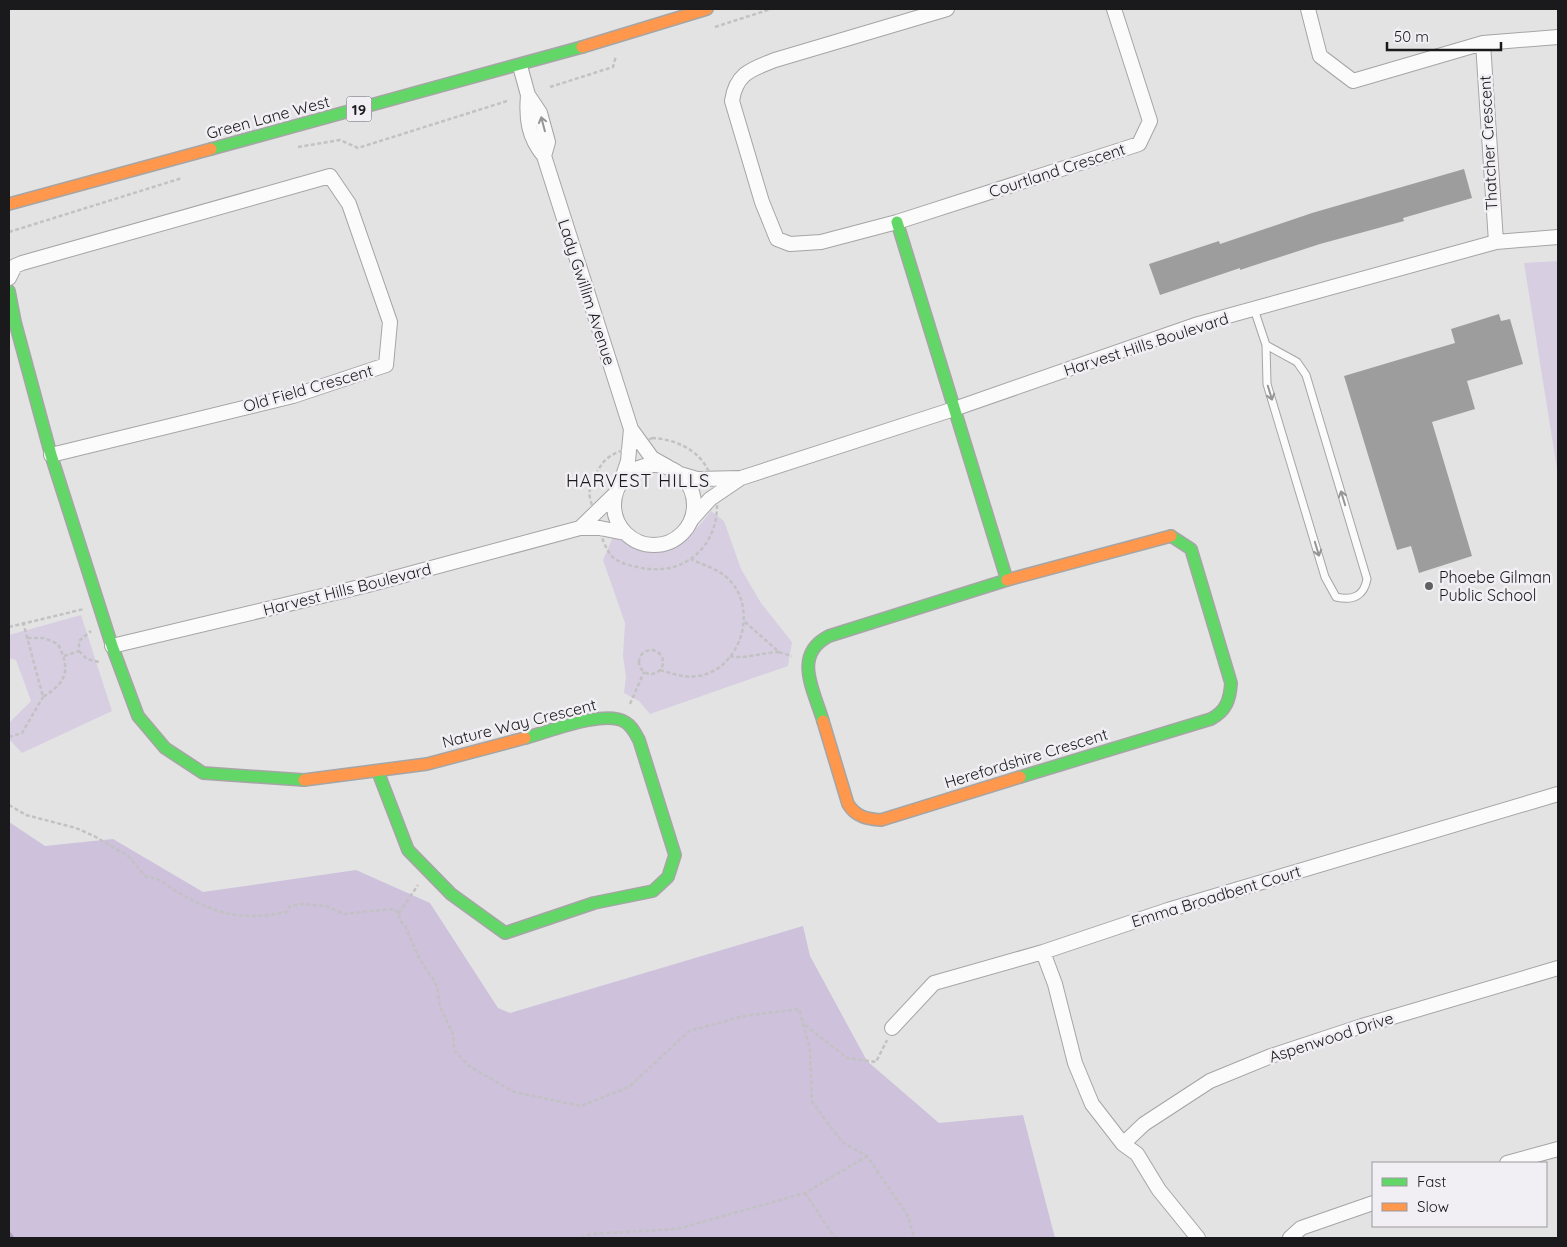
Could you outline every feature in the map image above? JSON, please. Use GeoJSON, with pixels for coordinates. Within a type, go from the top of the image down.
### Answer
{"type":"FeatureCollection","features":[{"type":"Feature","properties":{"kind":"street","name":"Green Lane West"},"geometry":{"type":"LineString","coordinates":[[9,204],[520,66],[707,9]]}},
{"type":"Feature","properties":{"kind":"street","name":"Courtland Crescent"},"geometry":{"type":"LineString","coordinates":[[947,9],[748,70],[733,88],[732,101],[762,202],[777,239],[790,244],[821,242],[897,222],[1139,144],[1150,121],[1114,9]]}},
{"type":"Feature","properties":{"kind":"street"},"geometry":{"type":"LineString","coordinates":[[1308,9],[1320,56],[1353,81],[1483,43],[1558,36]]}},
{"type":"Feature","properties":{"kind":"street","name":"Thatcher Crescent"},"geometry":{"type":"LineString","coordinates":[[1483,43],[1496,242]]}},
{"type":"Feature","properties":{"kind":"street","name":"Lady Gwillim Avenue"},"geometry":{"type":"LineString","coordinates":[[520,66],[528,95],[540,113],[548,142],[544,156],[635,446],[618,488]]}},
{"type":"Feature","properties":{"kind":"street","name":"Old Field Crescent"},"geometry":{"type":"LineString","coordinates":[[9,278],[14,266],[22,263],[330,176],[349,204],[390,322],[386,365],[293,396],[51,455]]}},
{"type":"Feature","properties":{"kind":"street"},"geometry":{"type":"LineString","coordinates":[[897,222],[1007,580]]}},
{"type":"Feature","properties":{"kind":"street","name":"Harvest Hills Boulevard"},"geometry":{"type":"LineString","coordinates":[[692,519],[702,505],[741,478],[954,409],[1195,325],[1496,242],[1558,237]]}},
{"type":"Feature","properties":{"kind":"street"},"geometry":{"type":"LineString","coordinates":[[9,292],[14,322],[51,455],[112,646]]}},
{"type":"Feature","properties":{"kind":"street"},"geometry":{"type":"LineString","coordinates":[[618,488],[614,508],[618,522],[625,533],[637,541],[650,545],[661,545],[674,540],[685,531],[692,519],[694,498],[689,485],[674,471],[635,446]]}},
{"type":"Feature","properties":{"kind":"street"},"geometry":{"type":"LineString","coordinates":[[598,521],[618,488],[640,468],[654,465],[674,471]]}},
{"type":"Feature","properties":{"kind":"street","name":"Harvest Hills Boulevard"},"geometry":{"type":"LineString","coordinates":[[674,471],[697,479],[741,478]]}},
{"type":"Feature","properties":{"kind":"street","name":"Harvest Hills Boulevard"},"geometry":{"type":"LineString","coordinates":[[112,646],[368,586],[580,528],[598,521],[625,533]]}},
{"type":"Feature","properties":{"kind":"street","name":"Herefordshire Crescent"},"geometry":{"type":"LineString","coordinates":[[1164,536],[1174,536],[1190,549],[1231,683],[1230,702],[1222,713],[1211,719],[881,820],[859,817],[852,812],[848,804],[809,673],[807,660],[811,649],[817,642],[829,636],[1007,580],[1164,536]]}},
{"type":"Feature","properties":{"kind":"street","name":"Nature Way Crescent"},"geometry":{"type":"LineString","coordinates":[[112,646],[138,716],[165,748],[203,773],[302,780],[378,772],[427,764],[602,717],[623,719]]}},
{"type":"Feature","properties":{"kind":"street"},"geometry":{"type":"LineString","coordinates":[[378,772],[408,850],[452,894],[505,933],[594,903],[653,891],[668,877],[674,855],[639,740],[632,725],[623,719]]}},
{"type":"Feature","properties":{"kind":"street","name":"Emma Broadbent Court"},"geometry":{"type":"LineString","coordinates":[[892,1028],[934,983],[1043,952],[1168,910],[1558,794]]}},
{"type":"Feature","properties":{"kind":"street"},"geometry":{"type":"LineString","coordinates":[[1043,952],[1055,984],[1075,1063],[1092,1104],[1122,1144],[1137,1154],[1159,1190],[1198,1238]]}},
{"type":"Feature","properties":{"kind":"street","name":"Aspenwood Drive"},"geometry":{"type":"LineString","coordinates":[[1122,1144],[1144,1124],[1210,1081],[1271,1056],[1362,1026],[1558,968]]}},
{"type":"Feature","properties":{"kind":"street"},"geometry":{"type":"LineString","coordinates":[[1511,1162],[1558,1149]]}},
{"type":"Feature","properties":{"kind":"street"},"geometry":{"type":"LineString","coordinates":[[1290,1238],[1301,1228],[1372,1203]]}},
{"type":"Feature","properties":{"kind":"lane"},"geometry":{"type":"LineString","coordinates":[[1254,309],[1266,345],[1267,384],[1325,577],[1336,597],[1345,599],[1357,597],[1365,590],[1367,579],[1306,375],[1297,362],[1266,345]]}},
{"type":"Feature","properties":{"kind":"path"},"geometry":{"type":"LineString","coordinates":[[550,87],[612,67]]}},
{"type":"Feature","properties":{"kind":"path"},"geometry":{"type":"LineString","coordinates":[[291,148],[340,140],[358,148],[507,101]]}},
{"type":"Feature","properties":{"kind":"path"},"geometry":{"type":"LineString","coordinates":[[9,232],[187,177]]}},
{"type":"Feature","properties":{"kind":"path"},"geometry":{"type":"LineString","coordinates":[[652,438],[666,439],[699,455],[713,479],[717,494],[717,515],[713,532],[703,547],[690,559],[678,566],[660,570],[624,564],[611,554],[589,493],[602,461],[608,455],[652,438]]}},
{"type":"Feature","properties":{"kind":"path"},"geometry":{"type":"LineString","coordinates":[[660,670],[680,676],[700,676],[718,667],[736,650],[743,632],[744,612],[739,593],[726,577],[710,566],[690,559]]}},
{"type":"Feature","properties":{"kind":"path"},"geometry":{"type":"LineString","coordinates":[[9,627],[23,622],[100,605]]}},
{"type":"Feature","properties":{"kind":"path"},"geometry":{"type":"LineString","coordinates":[[730,656],[738,658],[753,654],[779,652],[744,621]]}},
{"type":"Feature","properties":{"kind":"path"},"geometry":{"type":"LineString","coordinates":[[23,622],[43,697]]}},
{"type":"Feature","properties":{"kind":"path"},"geometry":{"type":"LineString","coordinates":[[64,656],[79,651],[79,641],[105,622]]}},
{"type":"Feature","properties":{"kind":"path"},"geometry":{"type":"LineString","coordinates":[[9,737],[22,733],[43,697],[56,689],[65,676],[64,656],[58,644],[44,638],[27,638]]}},
{"type":"Feature","properties":{"kind":"path"},"geometry":{"type":"LineString","coordinates":[[623,719],[644,672],[639,661],[641,655],[648,650],[660,654],[663,662],[660,670],[653,674],[644,672]]}},
{"type":"Feature","properties":{"kind":"path"},"geometry":{"type":"LineString","coordinates":[[9,805],[26,815],[76,828],[94,836],[128,856],[146,877],[156,877],[178,893],[218,913],[233,916],[272,915],[287,912],[290,906],[304,904],[326,906],[344,914],[392,909],[399,913]]}},
{"type":"Feature","properties":{"kind":"path"},"geometry":{"type":"LineString","coordinates":[[429,871],[399,913],[400,921],[405,924],[418,956],[437,986],[440,1007],[453,1034],[454,1050],[470,1066],[514,1092],[581,1106],[630,1087],[688,1031],[744,1016],[799,1009],[810,1048],[812,1102],[842,1142],[867,1156],[908,1216],[914,1238]]}},
{"type":"Feature","properties":{"kind":"path"},"geometry":{"type":"LineString","coordinates":[[803,1024],[847,1058],[876,1062],[892,1028]]}},
{"type":"Feature","properties":{"kind":"path"},"geometry":{"type":"LineString","coordinates":[[581,1238],[591,1234],[676,1229],[805,1194],[867,1156]]}},
{"type":"Feature","properties":{"kind":"path"},"geometry":{"type":"LineString","coordinates":[[805,1194],[835,1238]]}},
{"type":"Feature","properties":{"kind":"shaded area"},"geometry":{"type":"Polygon","coordinates":[[[1558,261],[1558,475],[1524,263],[1558,261]]]}},
{"type":"Feature","properties":{"kind":"shaded area"},"geometry":{"type":"Polygon","coordinates":[[[711,511],[724,521],[741,569],[761,603],[792,642],[788,666],[650,714],[639,701],[624,693],[626,677],[623,656],[625,623],[603,560],[614,535],[644,549],[657,551],[668,549],[679,544],[689,536],[711,511]]]}},
{"type":"Feature","properties":{"kind":"shaded area"},"geometry":{"type":"Polygon","coordinates":[[[81,615],[112,711],[22,753],[9,739],[9,723],[31,701],[16,660],[9,658],[9,635],[81,615]]]}},
{"type":"Feature","properties":{"kind":"shaded area"},"geometry":{"type":"Polygon","coordinates":[[[9,822],[45,846],[113,839],[203,892],[356,870],[430,903],[498,1008],[510,1013],[803,926],[810,956],[867,1061],[939,1123],[1023,1115],[1055,1238],[9,1238],[9,822]]]}},
{"type":"Feature","properties":{"kind":"building"},"geometry":{"type":"Polygon","coordinates":[[[1464,169],[1472,198],[1403,218],[1404,221],[1320,244],[1240,270],[1240,268],[1160,295],[1149,264],[1219,241],[1220,244],[1312,213],[1464,169]]]}},
{"type":"Feature","properties":{"kind":"building"},"geometry":{"type":"Polygon","coordinates":[[[1499,314],[1501,321],[1510,319],[1523,364],[1467,381],[1475,409],[1432,422],[1472,556],[1419,573],[1411,546],[1397,550],[1344,376],[1455,343],[1451,329],[1499,314]]]}},
{"type":"Feature","properties":{"kind":"waterway"},"geometry":{"type":"LineString","coordinates":[[9,1234],[12,1238]]}},
{"type":"Feature","properties":{"kind":"traffic: fast"},"geometry":{"type":"LineString","coordinates":[[211,149],[582,47]]}},
{"type":"Feature","properties":{"kind":"traffic: fast"},"geometry":{"type":"LineString","coordinates":[[823,721],[811,685],[808,663],[811,653],[818,644],[829,636],[1007,580],[897,222]]}},
{"type":"Feature","properties":{"kind":"traffic: fast"},"geometry":{"type":"LineString","coordinates":[[9,291],[15,322],[51,455],[112,646],[138,716],[165,748],[203,773],[304,780]]}},
{"type":"Feature","properties":{"kind":"traffic: fast"},"geometry":{"type":"LineString","coordinates":[[1020,777],[1211,719],[1224,709],[1230,695],[1231,683],[1191,549],[1171,536]]}},
{"type":"Feature","properties":{"kind":"traffic: fast"},"geometry":{"type":"LineString","coordinates":[[378,772],[408,850],[451,894],[505,933],[594,903],[653,891],[668,877],[675,855],[639,740],[631,728],[625,722],[604,718],[576,723],[525,738]]}},
{"type":"Feature","properties":{"kind":"traffic: slow"},"geometry":{"type":"LineString","coordinates":[[582,47],[707,9]]}},
{"type":"Feature","properties":{"kind":"traffic: slow"},"geometry":{"type":"LineString","coordinates":[[9,204],[211,149]]}},
{"type":"Feature","properties":{"kind":"traffic: slow"},"geometry":{"type":"LineString","coordinates":[[1007,580],[1171,536]]}},
{"type":"Feature","properties":{"kind":"traffic: slow"},"geometry":{"type":"LineString","coordinates":[[823,721],[848,804],[858,815],[867,818],[881,820],[1020,777]]}},
{"type":"Feature","properties":{"kind":"traffic: slow"},"geometry":{"type":"LineString","coordinates":[[304,780],[427,764],[525,738]]}},
{"type":"Feature","properties":{"kind":"place","name":"Phoebe Gilman Public School"},"geometry":{"type":"Point","coordinates":[1429,586]}},
{"type":"Feature","properties":{"kind":"district","name":"HARVEST HILLS"},"geometry":{"type":"Point","coordinates":[638,480]}}]}
